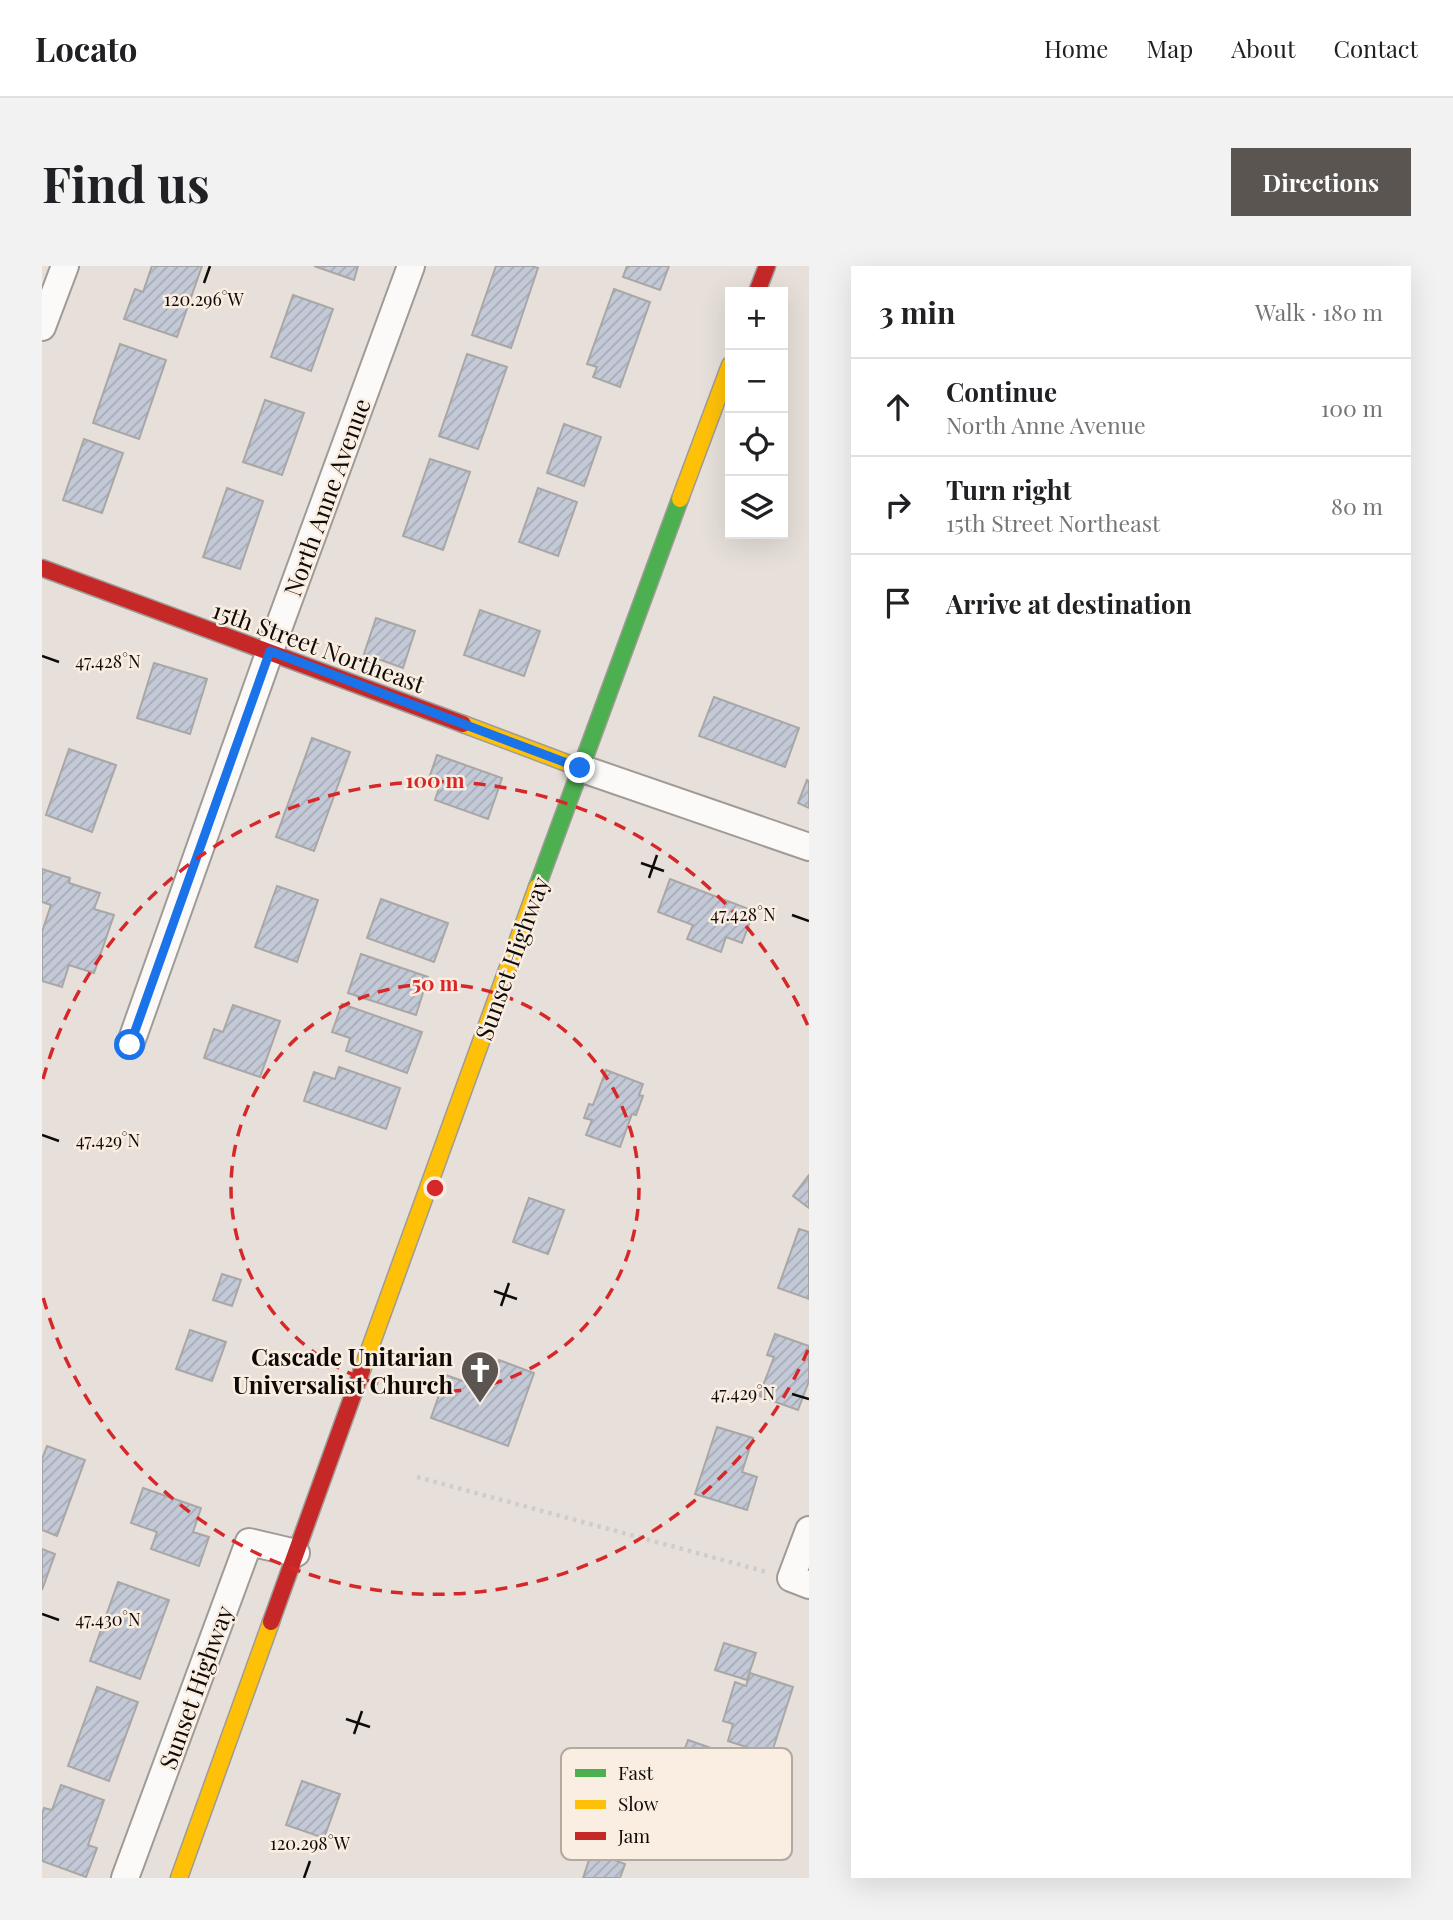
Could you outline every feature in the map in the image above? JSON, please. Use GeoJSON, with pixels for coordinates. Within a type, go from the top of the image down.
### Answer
{"type":"FeatureCollection","features":[{"type":"Feature","properties":{"kind":"main road"},"geometry":{"type":"LineString","coordinates":[[759,287],[767,266]]}},
{"type":"Feature","properties":{"kind":"main road","name":"Sunset Highway"},"geometry":{"type":"LineString","coordinates":[[178,1878],[580,768],[725,378]]}},
{"type":"Feature","properties":{"kind":"main road","name":"15th Street Northeast"},"geometry":{"type":"LineString","coordinates":[[42,568],[580,768]]}},
{"type":"Feature","properties":{"kind":"street"},"geometry":{"type":"LineString","coordinates":[[42,327],[65,266]]}},
{"type":"Feature","properties":{"kind":"street","name":"North Anne Avenue"},"geometry":{"type":"LineString","coordinates":[[130,1045],[411,266]]}},
{"type":"Feature","properties":{"kind":"street"},"geometry":{"type":"LineString","coordinates":[[580,768],[809,847]]}},
{"type":"Feature","properties":{"kind":"street"},"geometry":{"type":"LineString","coordinates":[[800,1581],[809,1530]]}},
{"type":"Feature","properties":{"kind":"street","name":"Sunset Highway"},"geometry":{"type":"LineString","coordinates":[[125,1878],[249,1542],[296,1553]]}},
{"type":"Feature","properties":{"kind":"path"},"geometry":{"type":"LineString","coordinates":[[417,1477],[800,1581]]}},
{"type":"Feature","properties":{"kind":"building"},"geometry":{"type":"Polygon","coordinates":[[[152,266],[202,266],[177,337],[124,319],[135,289],[143,292],[152,266]]]}},
{"type":"Feature","properties":{"kind":"building"},"geometry":{"type":"Polygon","coordinates":[[[314,266],[358,266],[354,280],[314,266]]]}},
{"type":"Feature","properties":{"kind":"building"},"geometry":{"type":"Polygon","coordinates":[[[496,266],[538,268],[511,348],[472,335],[496,266]]]}},
{"type":"Feature","properties":{"kind":"building"},"geometry":{"type":"Polygon","coordinates":[[[627,266],[669,266],[660,290],[623,277],[627,266]]]}},
{"type":"Feature","properties":{"kind":"building"},"geometry":{"type":"Polygon","coordinates":[[[614,289],[650,302],[620,387],[593,377],[597,367],[587,364],[614,289]]]}},
{"type":"Feature","properties":{"kind":"building"},"geometry":{"type":"Polygon","coordinates":[[[293,295],[333,309],[311,371],[271,357],[293,295]]]}},
{"type":"Feature","properties":{"kind":"building"},"geometry":{"type":"Polygon","coordinates":[[[120,344],[166,360],[139,439],[93,423],[120,344]]]}},
{"type":"Feature","properties":{"kind":"building"},"geometry":{"type":"Polygon","coordinates":[[[467,354],[507,367],[478,449],[439,436],[467,354]]]}},
{"type":"Feature","properties":{"kind":"building"},"geometry":{"type":"Polygon","coordinates":[[[265,400],[304,413],[282,475],[243,462],[265,400]]]}},
{"type":"Feature","properties":{"kind":"building"},"geometry":{"type":"Polygon","coordinates":[[[564,424],[601,437],[584,486],[547,473],[564,424]]]}},
{"type":"Feature","properties":{"kind":"building"},"geometry":{"type":"Polygon","coordinates":[[[84,439],[123,453],[102,513],[63,500],[84,439]]]}},
{"type":"Feature","properties":{"kind":"building"},"geometry":{"type":"Polygon","coordinates":[[[430,459],[470,472],[443,550],[403,536],[430,459]]]}},
{"type":"Feature","properties":{"kind":"building"},"geometry":{"type":"Polygon","coordinates":[[[227,488],[263,501],[240,569],[203,557],[227,488]]]}},
{"type":"Feature","properties":{"kind":"building"},"geometry":{"type":"Polygon","coordinates":[[[538,488],[577,502],[558,556],[519,542],[538,488]]]}},
{"type":"Feature","properties":{"kind":"building"},"geometry":{"type":"Polygon","coordinates":[[[480,610],[540,631],[524,676],[464,655],[480,610]]]}},
{"type":"Feature","properties":{"kind":"building"},"geometry":{"type":"Polygon","coordinates":[[[376,618],[415,631],[403,668],[364,654],[376,618]]]}},
{"type":"Feature","properties":{"kind":"building"},"geometry":{"type":"Polygon","coordinates":[[[154,663],[207,679],[190,734],[137,718],[154,663]]]}},
{"type":"Feature","properties":{"kind":"building"},"geometry":{"type":"Polygon","coordinates":[[[714,697],[799,728],[785,767],[699,736],[714,697]]]}},
{"type":"Feature","properties":{"kind":"building"},"geometry":{"type":"Polygon","coordinates":[[[312,738],[350,752],[314,851],[276,837],[312,738]]]}},
{"type":"Feature","properties":{"kind":"building"},"geometry":{"type":"Polygon","coordinates":[[[69,749],[116,765],[92,832],[46,815],[69,749]]]}},
{"type":"Feature","properties":{"kind":"building"},"geometry":{"type":"Polygon","coordinates":[[[437,755],[502,778],[488,819],[435,800],[439,788],[427,784],[437,755]]]}},
{"type":"Feature","properties":{"kind":"building"},"geometry":{"type":"Polygon","coordinates":[[[807,780],[809,781],[809,808],[798,803],[807,780]]]}},
{"type":"Feature","properties":{"kind":"building"},"geometry":{"type":"Polygon","coordinates":[[[42,869],[70,878],[69,883],[100,893],[94,909],[114,915],[94,973],[69,965],[62,987],[42,981],[42,932],[51,905],[42,902],[42,869]]]}},
{"type":"Feature","properties":{"kind":"building"},"geometry":{"type":"Polygon","coordinates":[[[670,879],[754,911],[742,943],[726,937],[721,952],[687,939],[693,925],[658,912],[670,879]]]}},
{"type":"Feature","properties":{"kind":"building"},"geometry":{"type":"Polygon","coordinates":[[[277,886],[318,900],[297,962],[255,947],[277,886]]]}},
{"type":"Feature","properties":{"kind":"building"},"geometry":{"type":"Polygon","coordinates":[[[381,899],[448,923],[434,962],[367,938],[381,899]]]}},
{"type":"Feature","properties":{"kind":"building"},"geometry":{"type":"Polygon","coordinates":[[[361,954],[428,977],[416,1015],[348,993],[361,954]]]}},
{"type":"Feature","properties":{"kind":"building"},"geometry":{"type":"Polygon","coordinates":[[[342,1004],[422,1032],[407,1073],[346,1051],[350,1038],[332,1032],[342,1004]]]}},
{"type":"Feature","properties":{"kind":"building"},"geometry":{"type":"Polygon","coordinates":[[[233,1005],[280,1021],[260,1077],[204,1058],[214,1029],[223,1032],[233,1005]]]}},
{"type":"Feature","properties":{"kind":"building"},"geometry":{"type":"Polygon","coordinates":[[[339,1067],[400,1088],[386,1129],[304,1101],[314,1072],[335,1079],[339,1067]]]}},
{"type":"Feature","properties":{"kind":"building"},"geometry":{"type":"Polygon","coordinates":[[[606,1070],[643,1084],[639,1095],[643,1096],[636,1115],[632,1114],[620,1147],[586,1135],[592,1120],[584,1118],[589,1104],[593,1105],[606,1070]]]}},
{"type":"Feature","properties":{"kind":"building"},"geometry":{"type":"Polygon","coordinates":[[[809,1175],[809,1208],[793,1196],[809,1175]]]}},
{"type":"Feature","properties":{"kind":"building"},"geometry":{"type":"Polygon","coordinates":[[[529,1198],[564,1210],[548,1254],[513,1242],[529,1198]]]}},
{"type":"Feature","properties":{"kind":"building"},"geometry":{"type":"Polygon","coordinates":[[[799,1229],[809,1232],[809,1299],[778,1288],[799,1229]]]}},
{"type":"Feature","properties":{"kind":"building"},"geometry":{"type":"Polygon","coordinates":[[[222,1274],[241,1280],[232,1306],[213,1300],[222,1274]]]}},
{"type":"Feature","properties":{"kind":"building"},"geometry":{"type":"Polygon","coordinates":[[[190,1330],[226,1342],[212,1381],[176,1369],[190,1330]]]}},
{"type":"Feature","properties":{"kind":"building"},"geometry":{"type":"Polygon","coordinates":[[[775,1334],[809,1346],[809,1381],[798,1410],[759,1396],[774,1357],[767,1355],[775,1334]]]}},
{"type":"Feature","properties":{"kind":"building","name":"Cascade Unitarian Universalist Church"},"geometry":{"type":"Polygon","coordinates":[[[499,1360],[534,1373],[508,1446],[431,1418],[446,1375],[488,1390],[499,1360]]]}},
{"type":"Feature","properties":{"kind":"building"},"geometry":{"type":"Polygon","coordinates":[[[717,1427],[753,1438],[742,1472],[757,1477],[747,1510],[695,1494],[717,1427]]]}},
{"type":"Feature","properties":{"kind":"building"},"geometry":{"type":"Polygon","coordinates":[[[47,1446],[85,1460],[57,1536],[42,1530],[42,1459],[47,1446]]]}},
{"type":"Feature","properties":{"kind":"building"},"geometry":{"type":"Polygon","coordinates":[[[143,1488],[201,1508],[193,1532],[209,1537],[199,1566],[151,1549],[157,1532],[131,1523],[143,1488]]]}},
{"type":"Feature","properties":{"kind":"building"},"geometry":{"type":"Polygon","coordinates":[[[42,1549],[55,1554],[42,1590],[42,1549]]]}},
{"type":"Feature","properties":{"kind":"building"},"geometry":{"type":"Polygon","coordinates":[[[118,1582],[169,1600],[140,1679],[90,1661],[118,1582]]]}},
{"type":"Feature","properties":{"kind":"building"},"geometry":{"type":"Polygon","coordinates":[[[724,1643],[756,1653],[747,1680],[715,1670],[724,1643]]]}},
{"type":"Feature","properties":{"kind":"building"},"geometry":{"type":"Polygon","coordinates":[[[750,1673],[793,1687],[773,1748],[750,1748],[728,1741],[733,1724],[723,1721],[735,1682],[746,1686],[750,1673]]]}},
{"type":"Feature","properties":{"kind":"building"},"geometry":{"type":"Polygon","coordinates":[[[97,1687],[138,1702],[109,1781],[68,1766],[97,1687]]]}},
{"type":"Feature","properties":{"kind":"building"},"geometry":{"type":"Polygon","coordinates":[[[688,1740],[711,1748],[685,1748],[688,1740]]]}},
{"type":"Feature","properties":{"kind":"building"},"geometry":{"type":"Polygon","coordinates":[[[302,1781],[340,1794],[324,1838],[286,1825],[302,1781]]]}},
{"type":"Feature","properties":{"kind":"building"},"geometry":{"type":"Polygon","coordinates":[[[61,1785],[104,1800],[88,1845],[97,1848],[86,1877],[42,1861],[42,1815],[44,1808],[52,1810],[61,1785]]]}},
{"type":"Feature","properties":{"kind":"building"},"geometry":{"type":"Polygon","coordinates":[[[589,1860],[615,1860],[625,1864],[620,1878],[583,1878],[589,1860]]]}},
{"type":"Feature","properties":{"kind":"traffic: fast"},"geometry":{"type":"LineString","coordinates":[[537,887],[680,499]]}},
{"type":"Feature","properties":{"kind":"traffic: slow"},"geometry":{"type":"LineString","coordinates":[[680,499],[725,378]]}},
{"type":"Feature","properties":{"kind":"traffic: slow"},"geometry":{"type":"LineString","coordinates":[[463,724],[580,768]]}},
{"type":"Feature","properties":{"kind":"traffic: slow"},"geometry":{"type":"LineString","coordinates":[[362,1370],[537,887]]}},
{"type":"Feature","properties":{"kind":"traffic: slow"},"geometry":{"type":"LineString","coordinates":[[179,1878],[271,1622]]}},
{"type":"Feature","properties":{"kind":"traffic: jam"},"geometry":{"type":"LineString","coordinates":[[759,287],[767,266]]}},
{"type":"Feature","properties":{"kind":"traffic: jam"},"geometry":{"type":"LineString","coordinates":[[42,568],[463,724]]}},
{"type":"Feature","properties":{"kind":"traffic: jam"},"geometry":{"type":"LineString","coordinates":[[271,1622],[362,1370]]}},
{"type":"Feature","properties":{"kind":"place","name":"Cascade Unitarian Universalist Church"},"geometry":{"type":"Point","coordinates":[480,1404]}},
{"type":"Feature","properties":{"kind":"route"},"geometry":{"type":"LineString","coordinates":[[130,1045],[270,651],[580,768]]}}]}
